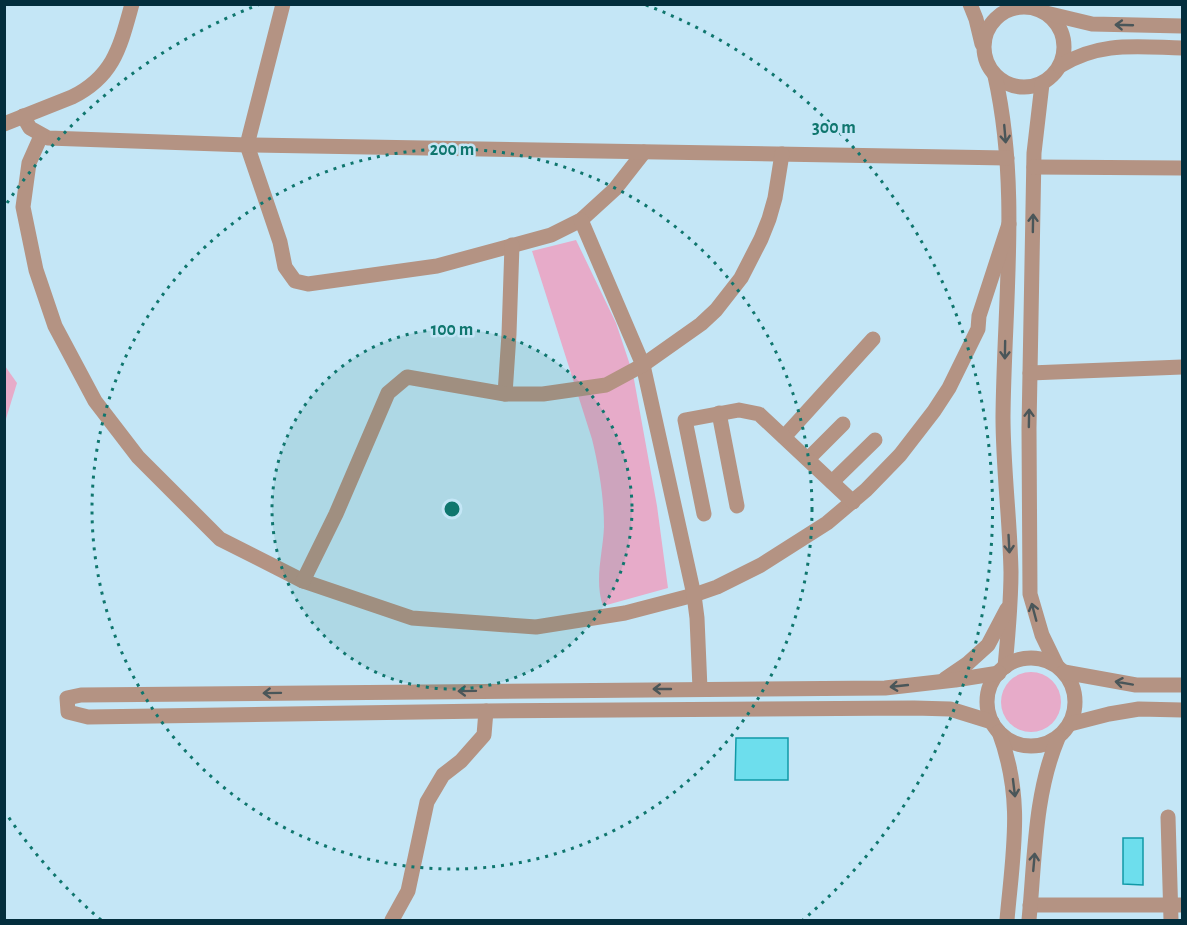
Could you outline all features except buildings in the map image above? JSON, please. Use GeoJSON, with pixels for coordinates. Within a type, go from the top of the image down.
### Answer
{"type":"FeatureCollection","features":[{"type":"Feature","properties":{"kind":"street"},"geometry":{"type":"LineString","coordinates":[[4,124],[82,92],[100,78],[118,51],[132,4]]}},
{"type":"Feature","properties":{"kind":"street"},"geometry":{"type":"LineString","coordinates":[[283,4],[247,145],[280,242],[285,267],[295,281],[308,284],[437,266],[551,235],[581,220],[615,189],[644,152]]}},
{"type":"Feature","properties":{"kind":"street"},"geometry":{"type":"LineString","coordinates":[[970,4],[986,62],[995,76],[1003,115],[1006,158],[1009,224],[1003,418],[1011,572],[1010,604],[1002,670]]}},
{"type":"Feature","properties":{"kind":"street"},"geometry":{"type":"LineString","coordinates":[[984,53],[983,45],[988,29],[998,16],[1014,8],[1030,7],[1092,24],[1182,26]]}},
{"type":"Feature","properties":{"kind":"street"},"geometry":{"type":"LineString","coordinates":[[1039,9],[1058,26],[1062,33],[1064,50],[1060,66]]}},
{"type":"Feature","properties":{"kind":"street"},"geometry":{"type":"LineString","coordinates":[[995,76],[1017,87],[1034,87],[1049,79],[1060,66],[1082,54],[1106,47],[1182,48]]}},
{"type":"Feature","properties":{"kind":"street"},"geometry":{"type":"LineString","coordinates":[[1042,84],[1036,126],[1034,167],[1030,373],[1030,594],[1042,635],[1060,669],[1069,680],[1075,697],[1070,724],[1058,738],[1047,766],[1040,801],[1030,913],[1175,911],[1168,817]]}},
{"type":"Feature","properties":{"kind":"street"},"geometry":{"type":"LineString","coordinates":[[23,116],[30,128],[48,138],[247,145],[1006,158]]}},
{"type":"Feature","properties":{"kind":"street"},"geometry":{"type":"LineString","coordinates":[[41,136],[29,162],[23,207],[36,270],[54,326],[95,401],[138,457],[220,539],[303,581],[412,618],[536,627],[625,613],[693,595],[739,577],[782,553],[853,502],[900,455],[934,411],[949,388],[978,329],[1009,224]]}},
{"type":"Feature","properties":{"kind":"street"},"geometry":{"type":"LineString","coordinates":[[303,581],[336,514],[388,393],[406,377],[505,394],[543,394],[606,385],[643,365],[701,324],[741,278],[769,219],[782,154]]}},
{"type":"Feature","properties":{"kind":"street"},"geometry":{"type":"LineString","coordinates":[[1034,167],[1182,168]]}},
{"type":"Feature","properties":{"kind":"street"},"geometry":{"type":"LineString","coordinates":[[581,220],[643,365],[693,595],[697,618],[700,689]]}},
{"type":"Feature","properties":{"kind":"street"},"geometry":{"type":"LineString","coordinates":[[505,394],[512,245]]}},
{"type":"Feature","properties":{"kind":"street"},"geometry":{"type":"LineString","coordinates":[[978,329],[990,323],[1006,325]]}},
{"type":"Feature","properties":{"kind":"street"},"geometry":{"type":"LineString","coordinates":[[783,436],[873,339]]}},
{"type":"Feature","properties":{"kind":"street"},"geometry":{"type":"LineString","coordinates":[[1030,373],[1182,367]]}},
{"type":"Feature","properties":{"kind":"street"},"geometry":{"type":"LineString","coordinates":[[704,514],[685,420],[739,410],[759,414],[853,502]]}},
{"type":"Feature","properties":{"kind":"street"},"geometry":{"type":"LineString","coordinates":[[719,413],[737,506]]}},
{"type":"Feature","properties":{"kind":"street"},"geometry":{"type":"LineString","coordinates":[[808,459],[843,424]]}},
{"type":"Feature","properties":{"kind":"street"},"geometry":{"type":"LineString","coordinates":[[832,482],[875,440]]}},
{"type":"Feature","properties":{"kind":"street"},"geometry":{"type":"LineString","coordinates":[[940,682],[967,664],[988,645],[1010,604]]}},
{"type":"Feature","properties":{"kind":"street"},"geometry":{"type":"LineString","coordinates":[[1007,921],[1016,804],[1012,773],[988,710],[990,686],[1002,670],[1013,662],[1031,658],[1048,662],[1060,669],[1136,685],[1182,685]]}},
{"type":"Feature","properties":{"kind":"street"},"geometry":{"type":"LineString","coordinates":[[1002,670],[940,682],[885,688],[81,695],[67,698],[68,712],[88,717],[486,711],[950,709],[996,727],[1014,743],[1041,745],[1058,738]]}},
{"type":"Feature","properties":{"kind":"street"},"geometry":{"type":"LineString","coordinates":[[1070,724],[1139,709],[1182,710]]}},
{"type":"Feature","properties":{"kind":"street"},"geometry":{"type":"LineString","coordinates":[[392,921],[408,891],[427,802],[443,775],[461,761],[484,735],[486,711]]}},
{"type":"Feature","properties":{"kind":"shaded area"},"geometry":{"type":"Polygon","coordinates":[[[576,240],[616,323],[633,374],[657,506],[668,588],[603,606],[599,576],[604,516],[597,461],[532,251],[576,240]]]}},
{"type":"Feature","properties":{"kind":"shaded area"},"geometry":{"type":"Polygon","coordinates":[[[5,366],[17,383],[5,422],[5,366]]]}},
{"type":"Feature","properties":{"kind":"shaded area"},"geometry":{"type":"Polygon","coordinates":[[[1031,672],[1048,677],[1056,685],[1061,702],[1056,719],[1048,727],[1031,732],[1014,727],[1006,719],[1001,702],[1006,685],[1014,677],[1031,672]]]}}]}
